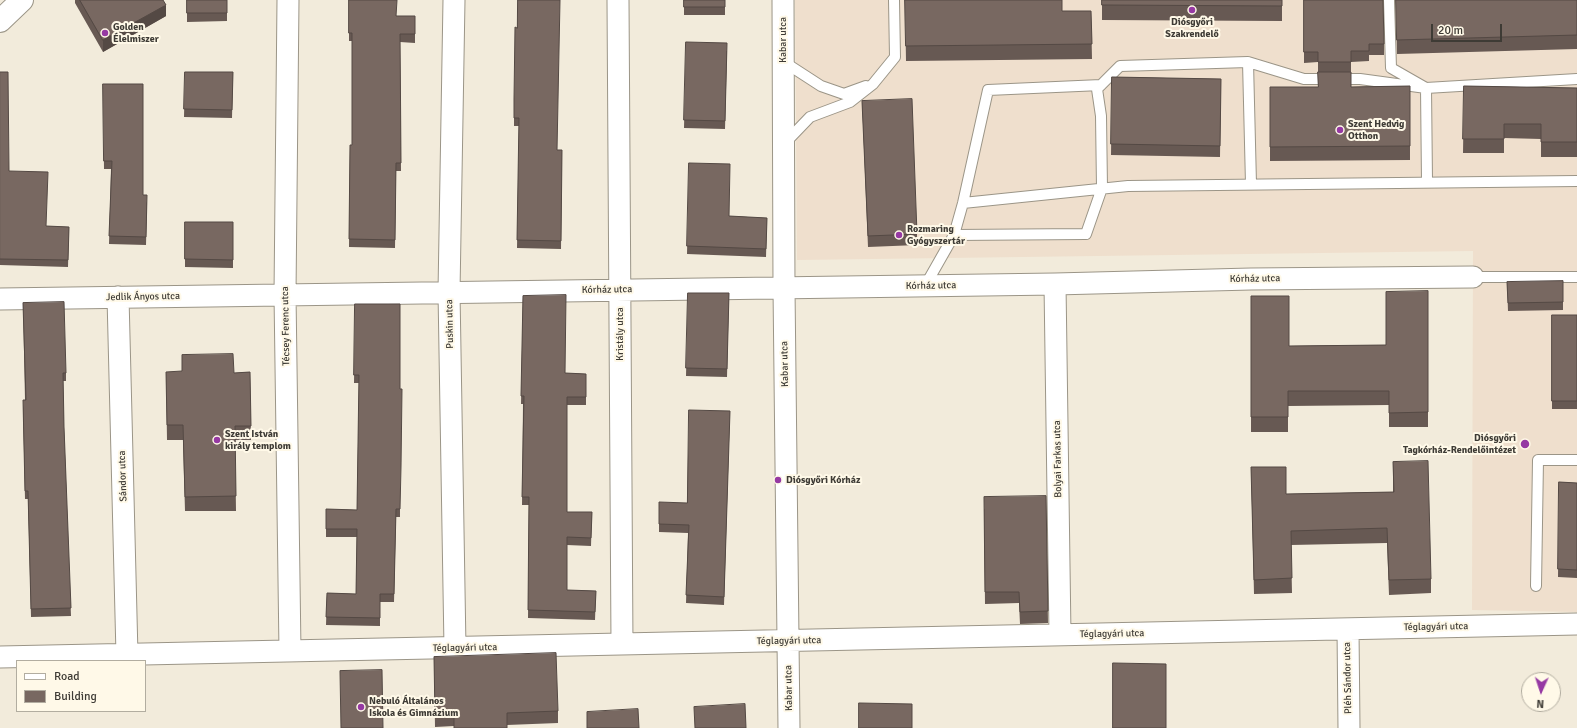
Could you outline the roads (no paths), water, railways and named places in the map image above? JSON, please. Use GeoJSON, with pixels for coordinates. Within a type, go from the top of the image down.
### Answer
{"type":"FeatureCollection","features":[{"type":"Feature","properties":{"kind":"street"},"geometry":{"type":"LineString","coordinates":[[0,22],[22,0]]}},
{"type":"Feature","properties":{"kind":"street","name":"Técsey Ferenc utca"},"geometry":{"type":"LineString","coordinates":[[288,0],[286,294],[290,651]]}},
{"type":"Feature","properties":{"kind":"street","name":"Puskin utca"},"geometry":{"type":"LineString","coordinates":[[454,0],[449,292],[455,648]]}},
{"type":"Feature","properties":{"kind":"street","name":"Kristály utca"},"geometry":{"type":"LineString","coordinates":[[618,0],[622,644]]}},
{"type":"Feature","properties":{"kind":"street","name":"Kabar utca"},"geometry":{"type":"LineString","coordinates":[[783,0],[784,288],[789,728]]}},
{"type":"Feature","properties":{"kind":"street","name":"Kórház utca"},"geometry":{"type":"LineString","coordinates":[[286,294],[1473,277]]}},
{"type":"Feature","properties":{"kind":"street","name":"Bolyai Farkas utca"},"geometry":{"type":"LineString","coordinates":[[1056,284],[1060,635]]}},
{"type":"Feature","properties":{"kind":"street","name":"Jedlik Ányos utca"},"geometry":{"type":"LineString","coordinates":[[0,299],[286,294]]}},
{"type":"Feature","properties":{"kind":"street","name":"Sándor utca"},"geometry":{"type":"LineString","coordinates":[[118,297],[128,655]]}},
{"type":"Feature","properties":{"kind":"street","name":"Téglagyári utca"},"geometry":{"type":"LineString","coordinates":[[0,657],[1577,624]]}},
{"type":"Feature","properties":{"kind":"street","name":"Pléh Sándor utca"},"geometry":{"type":"LineString","coordinates":[[1348,629],[1349,728]]}},
{"type":"Feature","properties":{"kind":"lane"},"geometry":{"type":"LineString","coordinates":[[784,144],[810,117],[850,102],[873,84],[895,57],[894,0]]}},
{"type":"Feature","properties":{"kind":"lane"},"geometry":{"type":"LineString","coordinates":[[1390,0],[1391,68],[1426,88]]}},
{"type":"Feature","properties":{"kind":"lane"},"geometry":{"type":"LineString","coordinates":[[784,62],[821,86],[844,94],[873,84]]}},
{"type":"Feature","properties":{"kind":"lane"},"geometry":{"type":"LineString","coordinates":[[1248,62],[1251,184]]}},
{"type":"Feature","properties":{"kind":"lane"},"geometry":{"type":"LineString","coordinates":[[954,234],[1086,234],[1102,188],[1101,116],[1098,89],[1120,66],[1248,62],[1304,79],[1360,79],[1426,88],[1577,79]]}},
{"type":"Feature","properties":{"kind":"lane"},"geometry":{"type":"LineString","coordinates":[[925,286],[954,234],[963,203],[988,90],[1101,85]]}},
{"type":"Feature","properties":{"kind":"lane"},"geometry":{"type":"LineString","coordinates":[[1426,88],[1427,181]]}},
{"type":"Feature","properties":{"kind":"lane"},"geometry":{"type":"LineString","coordinates":[[963,203],[1128,186],[1427,181],[1577,181]]}},
{"type":"Feature","properties":{"kind":"lane","name":"Kórház utca"},"geometry":{"type":"LineString","coordinates":[[1473,277],[1577,276]]}},
{"type":"Feature","properties":{"kind":"lane"},"geometry":{"type":"LineString","coordinates":[[1536,586],[1538,460],[1577,460]]}},
{"type":"Feature","properties":{"kind":"place","name":"Diósgyőri Szakrendelő"},"geometry":{"type":"Point","coordinates":[1192,10]}},
{"type":"Feature","properties":{"kind":"place","name":"Golden Élelmiszer"},"geometry":{"type":"Point","coordinates":[105,33]}},
{"type":"Feature","properties":{"kind":"place","name":"Szent Hedvig Otthon"},"geometry":{"type":"Point","coordinates":[1340,130]}},
{"type":"Feature","properties":{"kind":"place","name":"Rozmaring Gyógyszertár"},"geometry":{"type":"Point","coordinates":[899,235]}},
{"type":"Feature","properties":{"kind":"place","name":"Szent István király templom"},"geometry":{"type":"Point","coordinates":[217,440]}},
{"type":"Feature","properties":{"kind":"place","name":"Diósgyőri Tagkórház-Rendelőintézet"},"geometry":{"type":"Point","coordinates":[1525,444]}},
{"type":"Feature","properties":{"kind":"place","name":"Diósgyőri Kórház"},"geometry":{"type":"Point","coordinates":[778,480]}},
{"type":"Feature","properties":{"kind":"place","name":"Nebuló Általános Iskola és Gimnázium"},"geometry":{"type":"Point","coordinates":[361,707]}}]}
